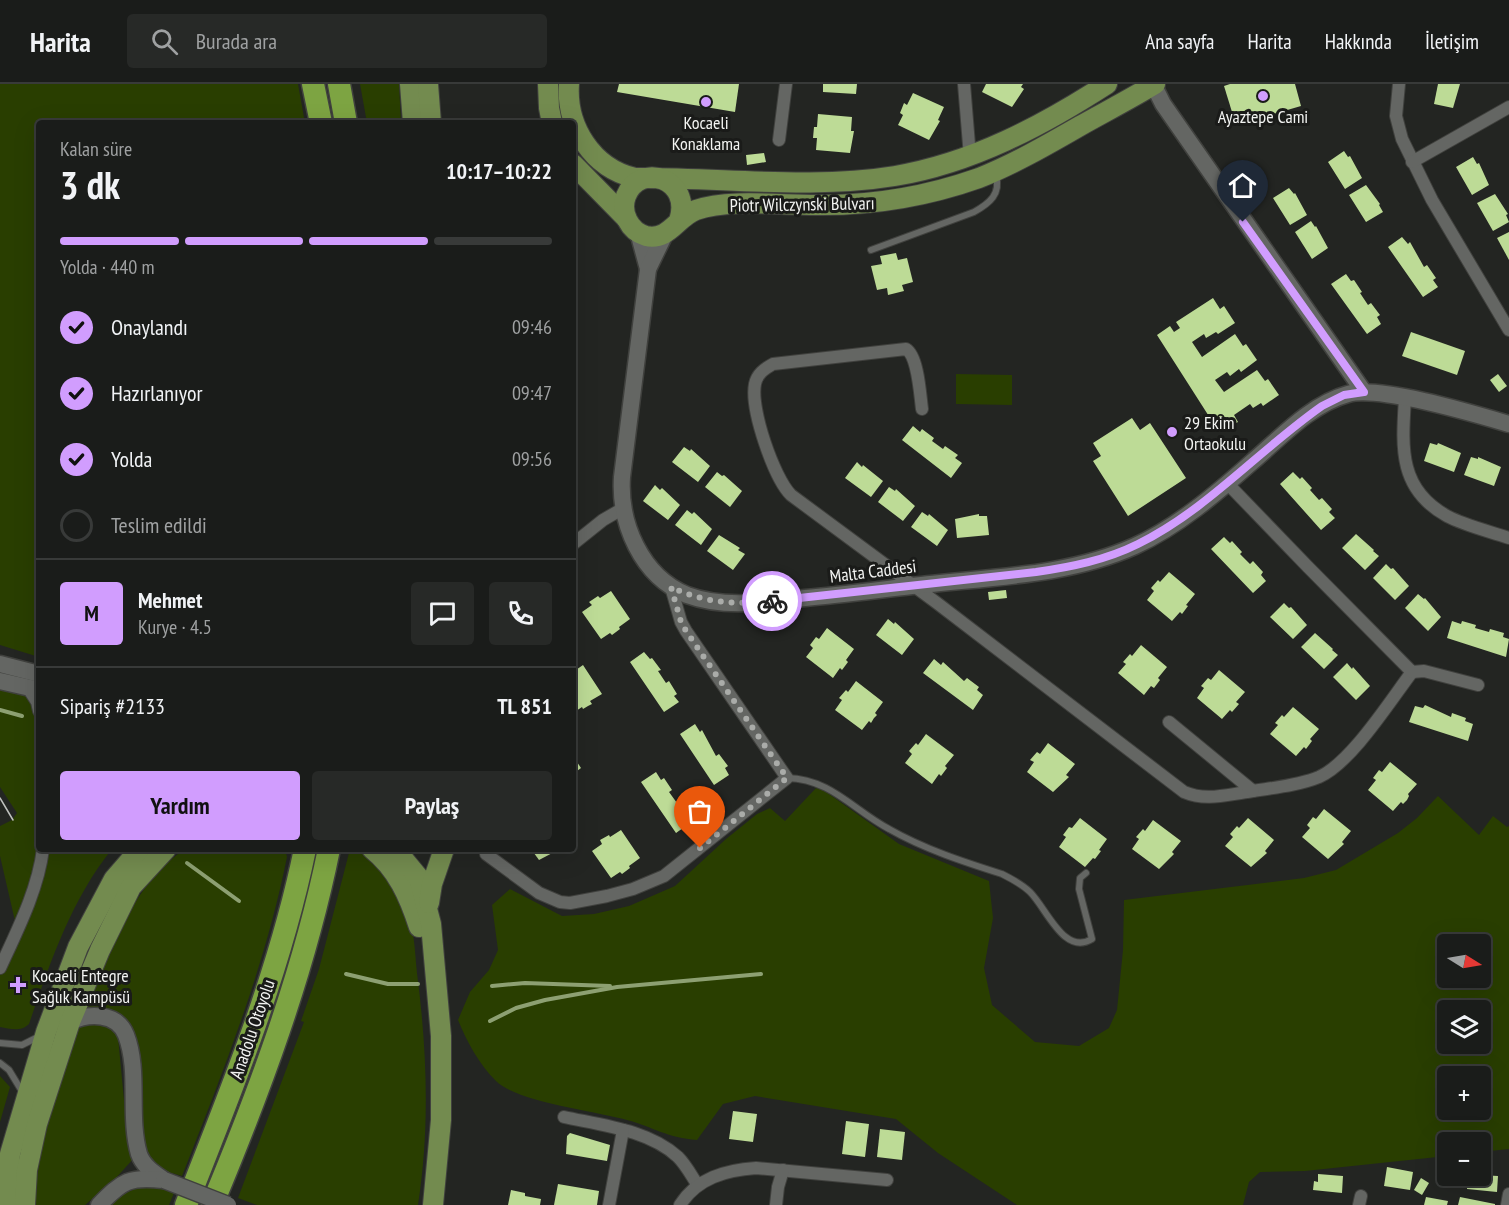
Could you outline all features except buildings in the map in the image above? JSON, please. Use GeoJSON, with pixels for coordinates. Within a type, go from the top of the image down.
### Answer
{"type":"FeatureCollection","features":[{"type":"Feature","properties":{"kind":"highway"},"geometry":{"type":"LineString","coordinates":[[314,84],[320,120]]}},
{"type":"Feature","properties":{"kind":"highway"},"geometry":{"type":"LineString","coordinates":[[339,84],[345,120]]}},
{"type":"Feature","properties":{"kind":"highway","name":"Anadolu Otoyolu"},"geometry":{"type":"LineString","coordinates":[[186,1205],[272,974],[303,854]]}},
{"type":"Feature","properties":{"kind":"highway","name":"Anadolu Otoyolu"},"geometry":{"type":"LineString","coordinates":[[213,1205],[295,984],[327,857]]}},
{"type":"Feature","properties":{"kind":"main road"},"geometry":{"type":"LineString","coordinates":[[410,84],[412,120]]}},
{"type":"Feature","properties":{"kind":"main road"},"geometry":{"type":"LineString","coordinates":[[428,84],[431,120]]}},
{"type":"Feature","properties":{"kind":"main road"},"geometry":{"type":"LineString","coordinates":[[548,84],[551,120]]}},
{"type":"Feature","properties":{"kind":"main road","name":"Piotr Wilczynski Bulvarı"},"geometry":{"type":"LineString","coordinates":[[569,84],[569,100],[574,120]]}},
{"type":"Feature","properties":{"kind":"main road"},"geometry":{"type":"LineString","coordinates":[[1154,84],[1163,104],[1364,392],[1405,398],[1509,424]]}},
{"type":"Feature","properties":{"kind":"main road","name":"Piotr Wilczynski Bulvarı"},"geometry":{"type":"LineString","coordinates":[[672,228],[682,212],[679,193],[664,180],[654,178],[636,183],[629,190],[624,208],[632,225],[646,236],[656,236],[672,228],[698,210],[725,205],[833,205],[888,201],[958,184],[1022,159],[1154,84]]}},
{"type":"Feature","properties":{"kind":"main road","name":"Piotr Wilczynski Bulvarı"},"geometry":{"type":"LineString","coordinates":[[576,126],[589,149],[601,162],[613,170],[635,178],[725,181],[847,180],[910,173],[970,157],[1046,121],[1099,87]]}},
{"type":"Feature","properties":{"kind":"main road"},"geometry":{"type":"LineString","coordinates":[[576,167],[632,225]]}},
{"type":"Feature","properties":{"kind":"main road","name":"Malta Caddesi"},"geometry":{"type":"LineString","coordinates":[[632,225],[648,269]]}},
{"type":"Feature","properties":{"kind":"main road","name":"Malta Caddesi"},"geometry":{"type":"LineString","coordinates":[[672,228],[648,269],[622,477],[622,509],[628,529],[641,555],[660,578],[687,595],[713,602],[744,603],[913,586],[1070,567],[1103,558],[1155,535],[1227,483],[1322,406],[1344,395],[1364,392]]}},
{"type":"Feature","properties":{"kind":"main road"},"geometry":{"type":"LineString","coordinates":[[0,664],[36,673]]}},
{"type":"Feature","properties":{"kind":"main road"},"geometry":{"type":"LineString","coordinates":[[0,681],[33,689]]}},
{"type":"Feature","properties":{"kind":"main road"},"geometry":{"type":"LineString","coordinates":[[6,1205],[10,1154],[46,1032],[78,947],[114,879],[137,852]]}},
{"type":"Feature","properties":{"kind":"main road"},"geometry":{"type":"LineString","coordinates":[[25,1205],[27,1170],[37,1124],[70,1022],[100,950],[131,887],[163,852]]}},
{"type":"Feature","properties":{"kind":"main road"},"geometry":{"type":"LineString","coordinates":[[375,852],[399,877],[412,904],[436,981]]}},
{"type":"Feature","properties":{"kind":"main road"},"geometry":{"type":"LineString","coordinates":[[397,852],[419,878],[431,924],[441,1036],[441,1120],[433,1205]]}},
{"type":"Feature","properties":{"kind":"main road"},"geometry":{"type":"LineString","coordinates":[[428,912],[432,884],[443,852]]}},
{"type":"Feature","properties":{"kind":"main road"},"geometry":{"type":"LineString","coordinates":[[70,1022],[79,1017],[98,1016],[118,1023],[123,1029],[131,1059],[134,1125],[140,1156],[146,1167],[164,1180],[228,1205]]}},
{"type":"Feature","properties":{"kind":"main road"},"geometry":{"type":"LineString","coordinates":[[99,1205],[114,1190],[130,1180],[144,1178],[164,1180]]}},
{"type":"Feature","properties":{"kind":"street"},"geometry":{"type":"LineString","coordinates":[[779,140],[786,84]]}},
{"type":"Feature","properties":{"kind":"street"},"geometry":{"type":"LineString","coordinates":[[964,84],[970,157]]}},
{"type":"Feature","properties":{"kind":"street"},"geometry":{"type":"LineString","coordinates":[[1399,84],[1396,116],[1402,139],[1412,162],[1509,330]]}},
{"type":"Feature","properties":{"kind":"street"},"geometry":{"type":"LineString","coordinates":[[1412,162],[1509,107]]}},
{"type":"Feature","properties":{"kind":"street"},"geometry":{"type":"LineString","coordinates":[[922,409],[914,359],[910,350],[906,349],[773,364],[760,373],[755,385],[755,410],[777,476],[785,489],[1184,792],[1208,798],[1306,781],[1329,771],[1348,754],[1412,672],[1424,671],[1478,685]]}},
{"type":"Feature","properties":{"kind":"street"},"geometry":{"type":"LineString","coordinates":[[1405,398],[1404,456],[1413,486],[1428,502],[1447,516],[1509,537]]}},
{"type":"Feature","properties":{"kind":"street"},"geometry":{"type":"LineString","coordinates":[[1227,483],[1412,672]]}},
{"type":"Feature","properties":{"kind":"street"},"geometry":{"type":"LineString","coordinates":[[576,542],[603,520],[622,509]]}},
{"type":"Feature","properties":{"kind":"street"},"geometry":{"type":"LineString","coordinates":[[486,852],[513,875],[549,898],[570,903],[633,890],[664,876],[787,778],[686,631],[681,622],[671,587]]}},
{"type":"Feature","properties":{"kind":"street"},"geometry":{"type":"LineString","coordinates":[[1169,722],[1253,791]]}},
{"type":"Feature","properties":{"kind":"street"},"geometry":{"type":"LineString","coordinates":[[0,968],[22,921],[43,852]]}},
{"type":"Feature","properties":{"kind":"street"},"geometry":{"type":"LineString","coordinates":[[564,1117],[623,1130],[657,1143],[680,1159],[697,1184]]}},
{"type":"Feature","properties":{"kind":"street"},"geometry":{"type":"LineString","coordinates":[[609,1205],[623,1130]]}},
{"type":"Feature","properties":{"kind":"street"},"geometry":{"type":"LineString","coordinates":[[680,1205],[697,1184],[711,1177],[741,1169],[783,1170],[886,1180]]}},
{"type":"Feature","properties":{"kind":"street"},"geometry":{"type":"LineString","coordinates":[[776,1205],[783,1170]]}},
{"type":"Feature","properties":{"kind":"street"},"geometry":{"type":"LineString","coordinates":[[1507,1205],[1509,1194]]}},
{"type":"Feature","properties":{"kind":"lane"},"geometry":{"type":"LineString","coordinates":[[871,249],[974,212],[990,204],[997,190],[994,171]]}},
{"type":"Feature","properties":{"kind":"lane"},"geometry":{"type":"LineString","coordinates":[[787,778],[813,781],[826,786],[869,817],[898,834],[1015,880],[1029,892],[1062,933],[1070,941],[1078,944],[1092,939],[1079,890],[1080,878],[1086,873]]}},
{"type":"Feature","properties":{"kind":"lane"},"geometry":{"type":"LineString","coordinates":[[0,1043],[22,1046],[46,1032]]}},
{"type":"Feature","properties":{"kind":"lane"},"geometry":{"type":"LineString","coordinates":[[0,1063],[9,1070],[25,1097]]}},
{"type":"Feature","properties":{"kind":"green space"},"geometry":{"type":"Polygon","coordinates":[[[0,84],[298,84],[304,120],[36,120],[36,656],[0,645],[0,84]]]}},
{"type":"Feature","properties":{"kind":"green space"},"geometry":{"type":"Polygon","coordinates":[[[360,84],[399,84],[401,120],[366,120],[360,84]]]}},
{"type":"Feature","properties":{"kind":"green space"},"geometry":{"type":"Polygon","coordinates":[[[956,374],[1012,375],[1012,405],[956,404],[956,374]]]}},
{"type":"Feature","properties":{"kind":"green space"},"geometry":{"type":"Polygon","coordinates":[[[0,689],[36,696],[36,852],[110,852],[73,911],[29,1024],[15,1029],[0,1027],[0,967],[15,921],[0,856],[0,826],[12,820],[17,813],[0,787],[0,689]]]}},
{"type":"Feature","properties":{"kind":"green space"},"geometry":{"type":"Polygon","coordinates":[[[816,788],[822,789],[899,844],[989,881],[993,918],[984,968],[992,1005],[1035,1042],[1079,1046],[1109,1028],[1117,1010],[1123,950],[1124,900],[1304,878],[1336,870],[1398,833],[1417,818],[1438,796],[1479,835],[1493,816],[1507,827],[1509,826],[1509,1149],[1491,1151],[1491,1132],[1437,1132],[1437,1157],[1305,1171],[1260,1172],[1249,1182],[1243,1205],[1017,1205],[938,1153],[896,1119],[755,1096],[723,1104],[697,1140],[669,1135],[627,1120],[521,1095],[496,1081],[474,1052],[458,1020],[470,992],[489,970],[498,950],[492,905],[510,889],[562,916],[594,914],[629,906],[675,886],[726,839],[757,814],[770,808],[785,821],[816,788]]]}},
{"type":"Feature","properties":{"kind":"green space"},"geometry":{"type":"Polygon","coordinates":[[[182,852],[286,852],[287,857],[267,939],[242,1019],[182,1176],[155,1166],[147,1156],[140,1108],[138,1045],[131,1029],[112,1013],[86,1008],[125,920],[152,879],[168,862],[182,852]]]}},
{"type":"Feature","properties":{"kind":"green space"},"geometry":{"type":"Polygon","coordinates":[[[349,852],[360,852],[376,865],[396,890],[409,919],[415,946],[426,1089],[422,1176],[418,1205],[257,1205],[238,1198],[304,1022],[301,1021],[319,969],[349,852]]]}},
{"type":"Feature","properties":{"kind":"green space"},"geometry":{"type":"Polygon","coordinates":[[[93,1020],[114,1029],[118,1037],[128,1142],[134,1158],[115,1179],[85,1205],[36,1205],[32,1185],[67,1040],[82,1024],[93,1020]]]}},
{"type":"Feature","properties":{"kind":"green space"},"geometry":{"type":"Polygon","coordinates":[[[0,1076],[10,1087],[0,1122],[0,1076]]]}},
{"type":"Feature","properties":{"kind":"green space"},"geometry":{"type":"Polygon","coordinates":[[[141,1186],[157,1187],[174,1193],[169,1205],[111,1205],[124,1194],[141,1186]]]}},
{"type":"Feature","properties":{"kind":"waterway"},"geometry":{"type":"LineString","coordinates":[[0,710],[22,716]]}},
{"type":"Feature","properties":{"kind":"waterway"},"geometry":{"type":"LineString","coordinates":[[187,863],[239,901]]}},
{"type":"Feature","properties":{"kind":"waterway"},"geometry":{"type":"LineString","coordinates":[[346,974],[388,984],[418,984]]}},
{"type":"Feature","properties":{"kind":"waterway"},"geometry":{"type":"LineString","coordinates":[[490,1021],[516,1008],[545,1000],[617,987],[761,974]]}},
{"type":"Feature","properties":{"kind":"waterway"},"geometry":{"type":"LineString","coordinates":[[492,986],[525,983],[610,986]]}},
{"type":"Feature","properties":{"kind":"tram line"},"geometry":{"type":"LineString","coordinates":[[0,798],[13,820]]}},
{"type":"Feature","properties":{"kind":"way so far"},"geometry":{"type":"LineString","coordinates":[[700,848],[787,778],[696,648],[681,622],[671,587],[687,595],[713,602],[772,601]]}},
{"type":"Feature","properties":{"kind":"place","name":"Ayaztepe Cami"},"geometry":{"type":"Point","coordinates":[1263,96]}},
{"type":"Feature","properties":{"kind":"place","name":"Kocaeli Konaklama"},"geometry":{"type":"Point","coordinates":[706,102]}},
{"type":"Feature","properties":{"kind":"place","name":"29 Ekim Ortaokulu"},"geometry":{"type":"Point","coordinates":[1172,432]}},
{"type":"Feature","properties":{"kind":"place","name":"Kocaeli Entegre Sağlık Kampüsü"},"geometry":{"type":"Point","coordinates":[18,985]}},
{"type":"Feature","properties":{"kind":"route"},"geometry":{"type":"LineString","coordinates":[[772,601],[1036,572],[1070,567],[1119,552],[1155,535],[1188,513],[1322,406],[1344,395],[1364,392],[1243,222]]}}]}
